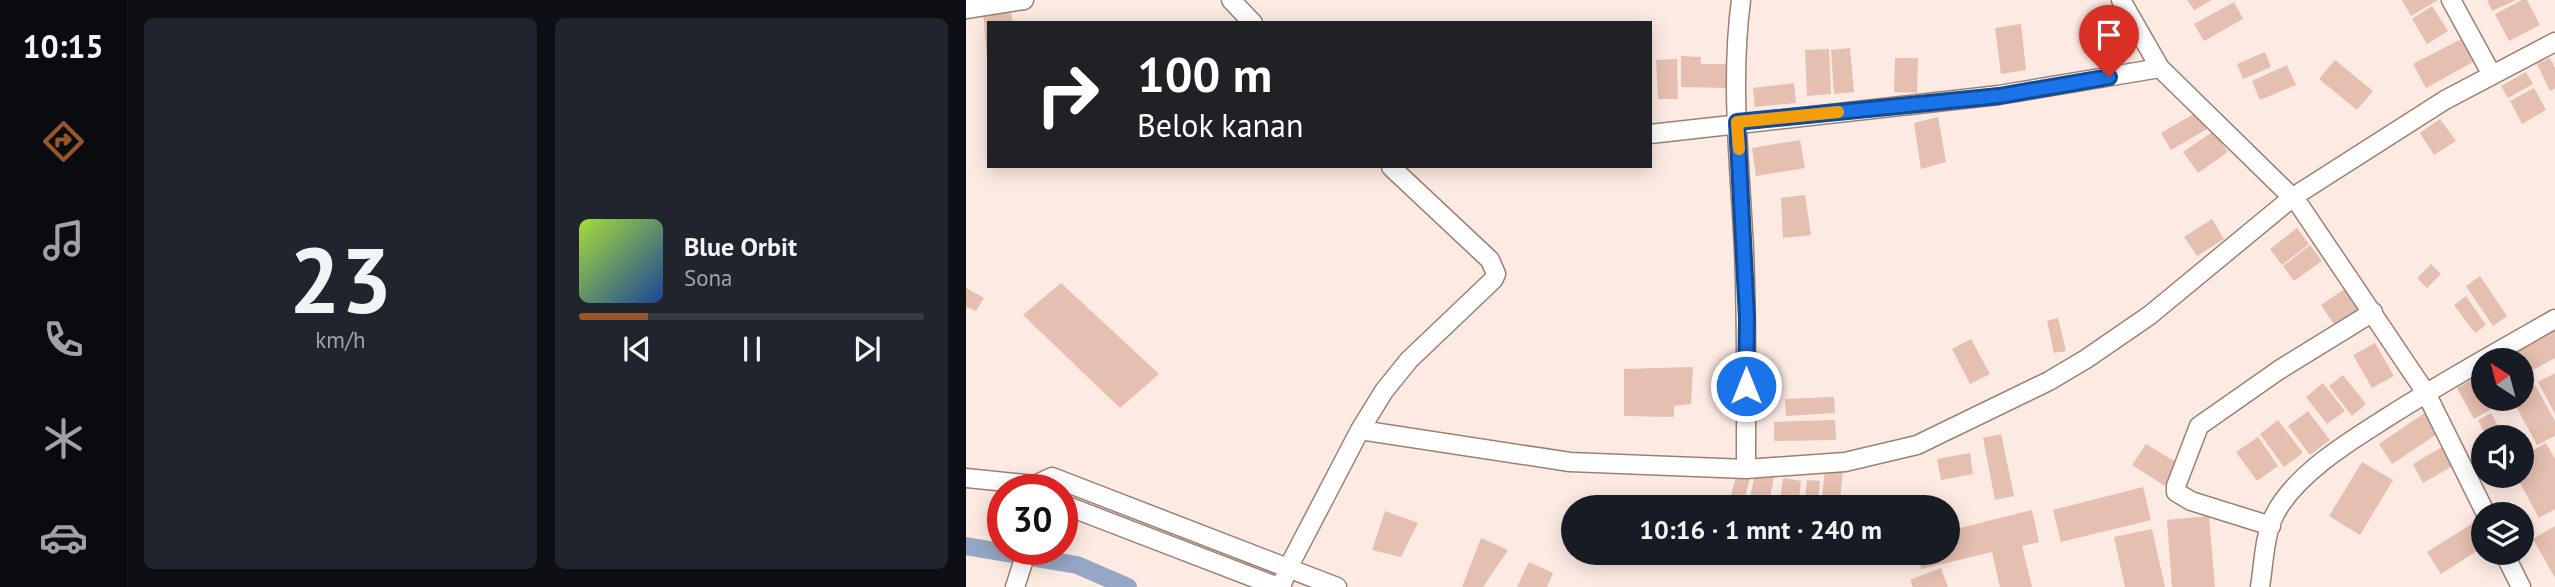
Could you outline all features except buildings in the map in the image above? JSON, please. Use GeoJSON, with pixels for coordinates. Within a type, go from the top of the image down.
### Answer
{"type":"FeatureCollection","features":[{"type":"Feature","properties":{"kind":"street"},"geometry":{"type":"LineString","coordinates":[[966,9],[1024,0]]}},
{"type":"Feature","properties":{"kind":"street"},"geometry":{"type":"LineString","coordinates":[[1231,0],[1251,21]]}},
{"type":"Feature","properties":{"kind":"street"},"geometry":{"type":"LineString","coordinates":[[1741,0],[1737,122],[1747,318],[1746,469]]}},
{"type":"Feature","properties":{"kind":"street"},"geometry":{"type":"LineString","coordinates":[[2121,0],[2160,68],[2293,197],[2426,393],[2480,502]]}},
{"type":"Feature","properties":{"kind":"street"},"geometry":{"type":"LineString","coordinates":[[2451,0],[2492,75]]}},
{"type":"Feature","properties":{"kind":"street"},"geometry":{"type":"LineString","coordinates":[[1360,430],[1570,462],[1746,469],[1845,462],[1917,445],[2049,381],[2105,348],[2150,315],[2293,197],[2445,100],[2555,42]]}},
{"type":"Feature","properties":{"kind":"street"},"geometry":{"type":"LineString","coordinates":[[1652,134],[1737,122],[1999,96],[2160,68]]}},
{"type":"Feature","properties":{"kind":"street"},"geometry":{"type":"LineString","coordinates":[[1078,510],[1279,587],[1360,430],[1384,391],[1409,360],[1493,280],[1496,274],[1490,260],[1394,168]]}},
{"type":"Feature","properties":{"kind":"street"},"geometry":{"type":"LineString","coordinates":[[2271,526],[2191,501],[2176,492],[2196,429],[2279,370],[2372,312]]}},
{"type":"Feature","properties":{"kind":"street"},"geometry":{"type":"LineString","coordinates":[[2260,587],[2271,526],[2282,502],[2329,454],[2426,393],[2555,319]]}},
{"type":"Feature","properties":{"kind":"street"},"geometry":{"type":"LineString","coordinates":[[966,478],[987,480]]}},
{"type":"Feature","properties":{"kind":"street"},"geometry":{"type":"LineString","coordinates":[[1078,497],[1337,587]]}},
{"type":"Feature","properties":{"kind":"street"},"geometry":{"type":"LineString","coordinates":[[1015,587],[1022,565]]}},
{"type":"Feature","properties":{"kind":"street"},"geometry":{"type":"LineString","coordinates":[[2510,565],[2521,587]]}},
{"type":"Feature","properties":{"kind":"waterway"},"geometry":{"type":"LineString","coordinates":[[966,546],[1077,565],[1128,587]]}},
{"type":"Feature","properties":{"kind":"slow traffic"},"geometry":{"type":"LineString","coordinates":[[1739,149],[1737,122],[1838,112]]}},
{"type":"Feature","properties":{"kind":"route"},"geometry":{"type":"LineString","coordinates":[[1746,386],[1747,318],[1737,122],[1999,96],[2109,77]]}}]}
